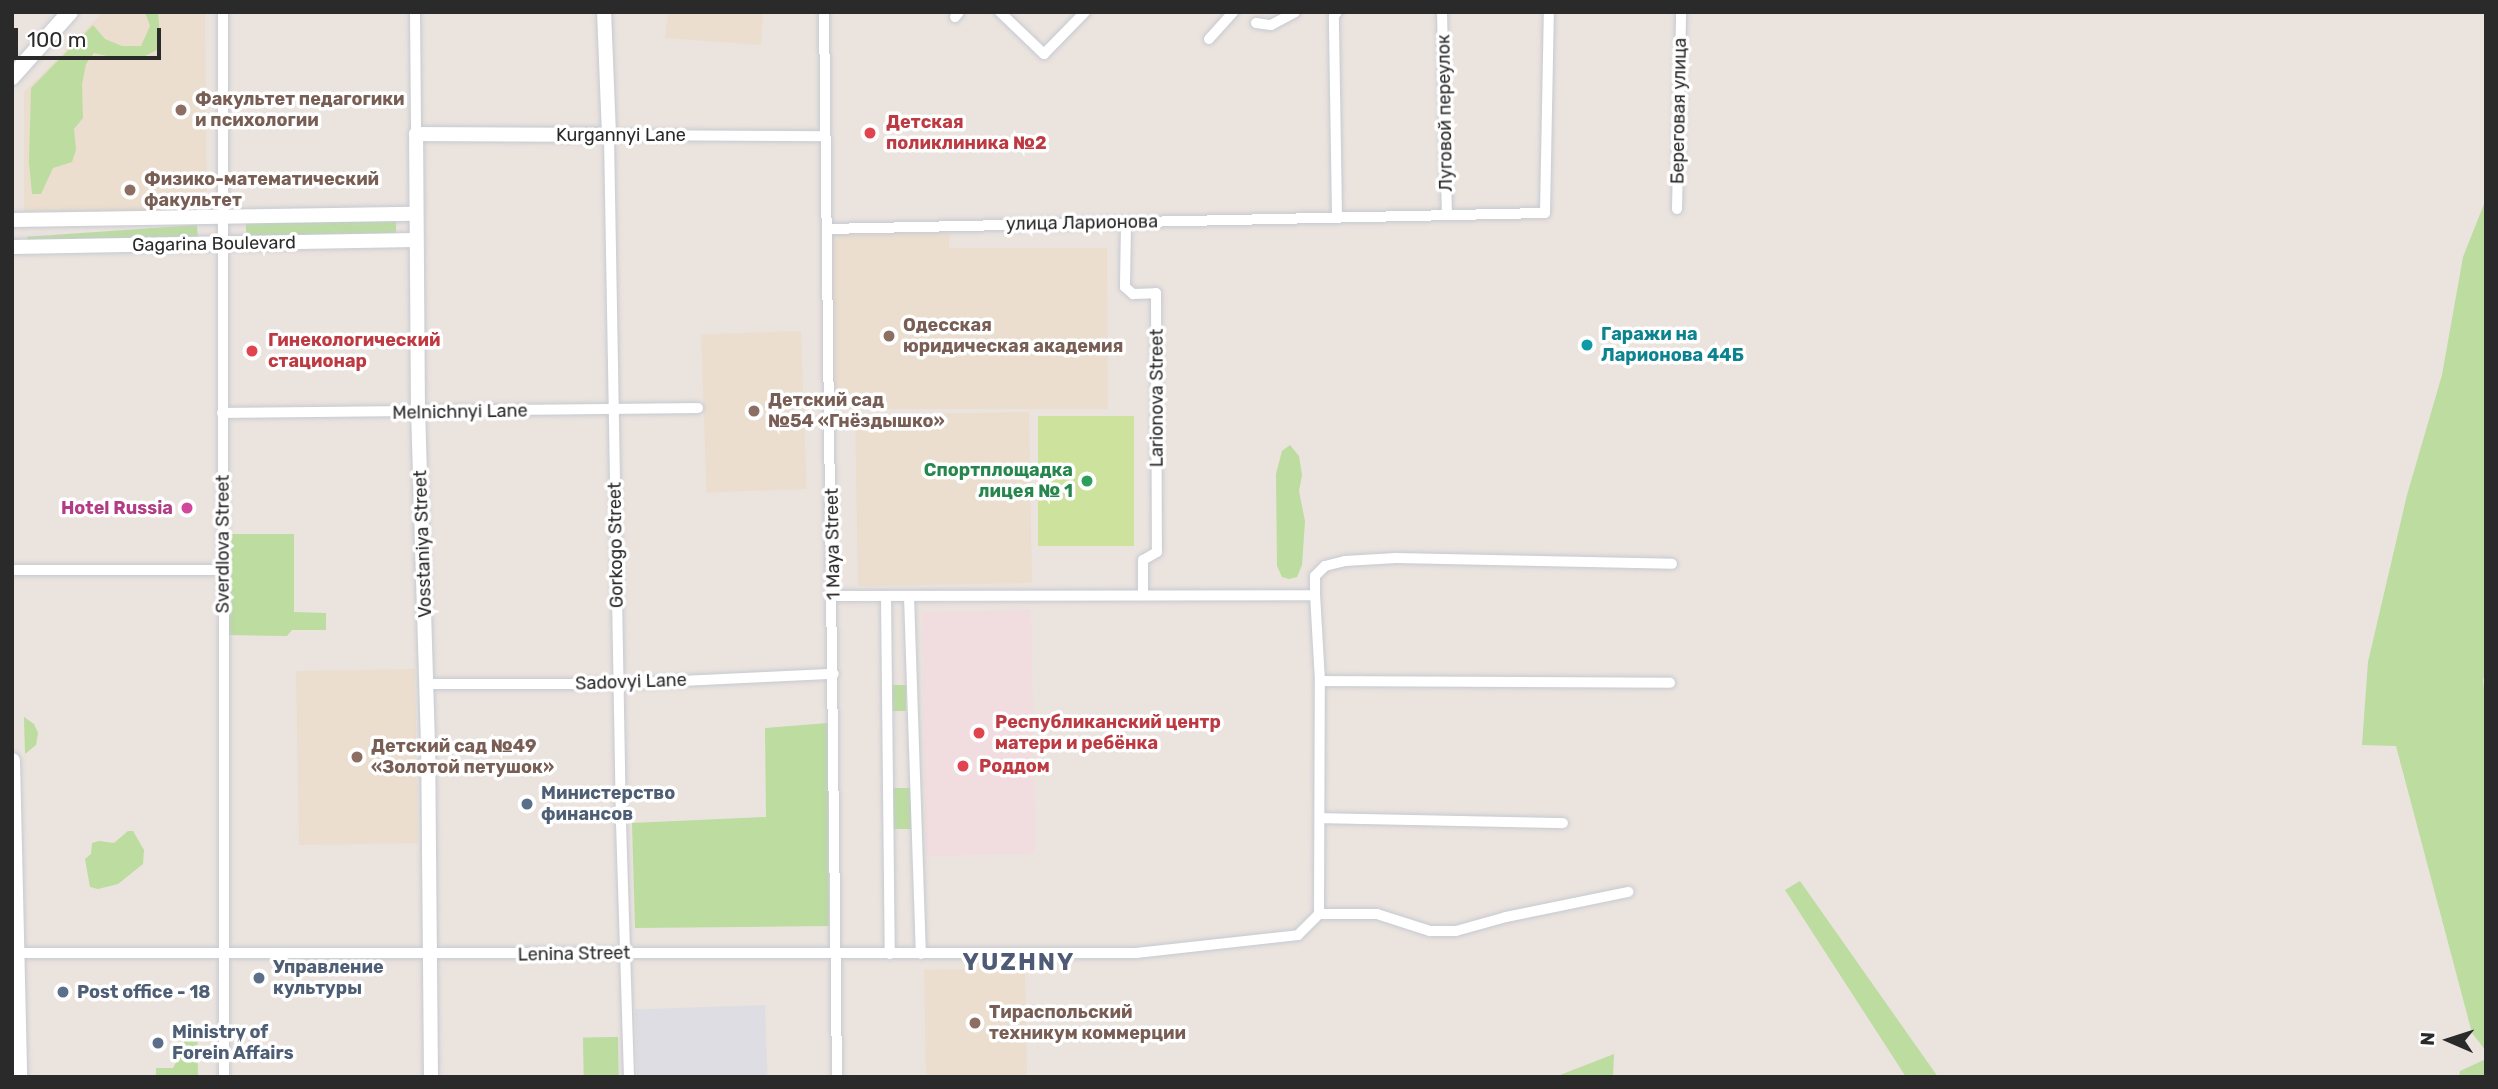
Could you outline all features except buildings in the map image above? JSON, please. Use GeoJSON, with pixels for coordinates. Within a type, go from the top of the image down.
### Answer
{"type":"FeatureCollection","features":[{"type":"Feature","properties":{"kind":"main road"},"geometry":{"type":"LineString","coordinates":[[12,77],[69,12]]}},
{"type":"Feature","properties":{"kind":"main road"},"geometry":{"type":"LineString","coordinates":[[12,761],[14,953],[19,1077]]}},
{"type":"Feature","properties":{"kind":"street","name":"Sverdlova Street"},"geometry":{"type":"LineString","coordinates":[[223,12],[224,1077]]}},
{"type":"Feature","properties":{"kind":"street","name":"Vosstaniya Street"},"geometry":{"type":"LineString","coordinates":[[415,12],[415,240],[427,684],[431,1077]]}},
{"type":"Feature","properties":{"kind":"street","name":"Gorkogo Street"},"geometry":{"type":"LineString","coordinates":[[604,12],[609,135],[618,684],[629,1077]]}},
{"type":"Feature","properties":{"kind":"street","name":"1 Maya Street"},"geometry":{"type":"LineString","coordinates":[[824,12],[834,596],[838,1077]]}},
{"type":"Feature","properties":{"kind":"street"},"geometry":{"type":"LineString","coordinates":[[1000,12],[1044,54],[1085,12]]}},
{"type":"Feature","properties":{"kind":"street"},"geometry":{"type":"LineString","coordinates":[[1209,39],[1233,12]]}},
{"type":"Feature","properties":{"kind":"street"},"geometry":{"type":"LineString","coordinates":[[1256,23],[1271,25],[1295,12]]}},
{"type":"Feature","properties":{"kind":"street"},"geometry":{"type":"LineString","coordinates":[[1337,12],[1334,16],[1337,217]]}},
{"type":"Feature","properties":{"kind":"street","name":"Луговой переулок"},"geometry":{"type":"LineString","coordinates":[[1442,12],[1447,214]]}},
{"type":"Feature","properties":{"kind":"street","name":"улица Ларионова"},"geometry":{"type":"LineString","coordinates":[[827,229],[1545,213],[1549,12]]}},
{"type":"Feature","properties":{"kind":"street","name":"Береговая улица"},"geometry":{"type":"LineString","coordinates":[[1678,209],[1681,12]]}},
{"type":"Feature","properties":{"kind":"street","name":"Kurgannyi Lane"},"geometry":{"type":"LineString","coordinates":[[416,134],[825,136]]}},
{"type":"Feature","properties":{"kind":"street","name":"Gagarina Boulevard"},"geometry":{"type":"LineString","coordinates":[[12,220],[415,214]]}},
{"type":"Feature","properties":{"kind":"street","name":"Larionova Street"},"geometry":{"type":"LineString","coordinates":[[1126,222],[1125,287],[1133,294],[1156,293],[1157,552],[1143,560],[1143,595]]}},
{"type":"Feature","properties":{"kind":"street","name":"Gagarina Boulevard"},"geometry":{"type":"LineString","coordinates":[[12,247],[415,240]]}},
{"type":"Feature","properties":{"kind":"street","name":"Melnichnyi Lane"},"geometry":{"type":"LineString","coordinates":[[222,413],[698,408]]}},
{"type":"Feature","properties":{"kind":"street"},"geometry":{"type":"LineString","coordinates":[[1628,892],[1506,917],[1456,931],[1430,931],[1377,914],[1319,914],[1320,681],[1315,576],[1325,566],[1345,561],[1396,558],[1672,564]]}},
{"type":"Feature","properties":{"kind":"street"},"geometry":{"type":"LineString","coordinates":[[12,570],[223,570]]}},
{"type":"Feature","properties":{"kind":"street"},"geometry":{"type":"LineString","coordinates":[[834,596],[1315,596]]}},
{"type":"Feature","properties":{"kind":"street"},"geometry":{"type":"LineString","coordinates":[[886,596],[890,954]]}},
{"type":"Feature","properties":{"kind":"street"},"geometry":{"type":"LineString","coordinates":[[909,596],[921,954]]}},
{"type":"Feature","properties":{"kind":"street","name":"Sadovyi Lane"},"geometry":{"type":"LineString","coordinates":[[427,684],[618,684],[834,674]]}},
{"type":"Feature","properties":{"kind":"street"},"geometry":{"type":"LineString","coordinates":[[1320,681],[1670,683]]}},
{"type":"Feature","properties":{"kind":"street"},"geometry":{"type":"LineString","coordinates":[[1320,818],[1563,823]]}},
{"type":"Feature","properties":{"kind":"street","name":"Lenina Street"},"geometry":{"type":"LineString","coordinates":[[14,953],[1136,953],[1298,934],[1319,914]]}},
{"type":"Feature","properties":{"kind":"shaded area"},"geometry":{"type":"Polygon","coordinates":[[[103,12],[205,12],[207,217],[24,220],[24,92],[103,12]]]}},
{"type":"Feature","properties":{"kind":"shaded area"},"geometry":{"type":"Polygon","coordinates":[[[668,12],[763,12],[761,45],[665,38],[668,12]]]}},
{"type":"Feature","properties":{"kind":"shaded area"},"geometry":{"type":"Polygon","coordinates":[[[950,226],[949,248],[1107,248],[1108,409],[831,409],[827,229],[950,226]]]}},
{"type":"Feature","properties":{"kind":"shaded area","name":"Детский сад №54 «Гнёздышко»"},"geometry":{"type":"Polygon","coordinates":[[[801,331],[807,489],[707,492],[701,334],[801,331]]]}},
{"type":"Feature","properties":{"kind":"shaded area"},"geometry":{"type":"Polygon","coordinates":[[[1029,412],[1032,583],[858,586],[855,415],[1029,412]]]}},
{"type":"Feature","properties":{"kind":"shaded area","name":"Республиканский центр матери и ребёнка"},"geometry":{"type":"Polygon","coordinates":[[[1031,610],[1035,854],[926,856],[922,612],[1031,610]]]}},
{"type":"Feature","properties":{"kind":"shaded area","name":"Детский сад №49 «Золотой петушок»"},"geometry":{"type":"Polygon","coordinates":[[[415,669],[418,843],[299,845],[296,671],[415,669]]]}},
{"type":"Feature","properties":{"kind":"shaded area","name":"Тираспольский техникум коммерции"},"geometry":{"type":"Polygon","coordinates":[[[1025,968],[1027,1077],[926,1077],[924,970],[1025,968]]]}},
{"type":"Feature","properties":{"kind":"shaded area"},"geometry":{"type":"Polygon","coordinates":[[[765,1005],[768,1077],[637,1077],[635,1010],[765,1005]]]}},
{"type":"Feature","properties":{"kind":"green space"},"geometry":{"type":"Polygon","coordinates":[[[145,12],[158,12],[161,48],[145,56],[119,59],[94,53],[86,64],[82,84],[83,118],[74,129],[76,150],[72,162],[53,168],[41,194],[32,194],[29,162],[31,88],[93,25],[105,39],[122,46],[141,46],[150,26],[145,12]]]}},
{"type":"Feature","properties":{"kind":"green space"},"geometry":{"type":"Polygon","coordinates":[[[2486,199],[2486,671],[2483,680],[2486,708],[2486,1051],[2472,1033],[2396,746],[2362,745],[2368,662],[2407,495],[2442,375],[2463,257],[2486,199]]]}},
{"type":"Feature","properties":{"kind":"green space"},"geometry":{"type":"Polygon","coordinates":[[[246,220],[396,220],[396,236],[246,236],[246,220]]]}},
{"type":"Feature","properties":{"kind":"green space"},"geometry":{"type":"Polygon","coordinates":[[[197,225],[198,240],[28,252],[27,237],[197,225]]]}},
{"type":"Feature","properties":{"kind":"green space","name":"Спортплощадка лицея № 1"},"geometry":{"type":"Polygon","coordinates":[[[1038,416],[1134,416],[1134,546],[1038,546],[1038,416]]]}},
{"type":"Feature","properties":{"kind":"green space"},"geometry":{"type":"Polygon","coordinates":[[[1290,445],[1299,456],[1302,475],[1299,491],[1305,521],[1302,565],[1297,577],[1289,579],[1282,577],[1277,566],[1276,474],[1282,451],[1290,445]]]}},
{"type":"Feature","properties":{"kind":"green space"},"geometry":{"type":"Polygon","coordinates":[[[229,534],[294,534],[294,612],[326,613],[326,630],[292,630],[287,636],[229,635],[229,534]]]}},
{"type":"Feature","properties":{"kind":"green space"},"geometry":{"type":"Polygon","coordinates":[[[892,685],[906,685],[906,711],[892,711],[892,685]]]}},
{"type":"Feature","properties":{"kind":"green space"},"geometry":{"type":"Polygon","coordinates":[[[24,717],[34,724],[38,733],[36,745],[25,754],[24,717]]]}},
{"type":"Feature","properties":{"kind":"green space"},"geometry":{"type":"Polygon","coordinates":[[[828,723],[829,926],[635,928],[632,823],[766,817],[765,728],[828,723]]]}},
{"type":"Feature","properties":{"kind":"green space"},"geometry":{"type":"Polygon","coordinates":[[[892,788],[911,788],[911,829],[892,829],[892,788]]]}},
{"type":"Feature","properties":{"kind":"green space"},"geometry":{"type":"Polygon","coordinates":[[[128,831],[133,831],[144,850],[143,864],[118,884],[98,889],[90,887],[85,859],[91,854],[92,843],[114,843],[128,831]]]}},
{"type":"Feature","properties":{"kind":"green space"},"geometry":{"type":"Polygon","coordinates":[[[1800,881],[1938,1077],[1906,1077],[1785,890],[1800,881]]]}},
{"type":"Feature","properties":{"kind":"green space"},"geometry":{"type":"Polygon","coordinates":[[[197,1024],[198,1077],[156,1077],[156,1068],[173,1068],[184,1047],[184,1036],[178,1032],[178,1025],[197,1024]]]}},
{"type":"Feature","properties":{"kind":"green space"},"geometry":{"type":"Polygon","coordinates":[[[618,1037],[619,1077],[584,1077],[583,1038],[618,1037]]]}},
{"type":"Feature","properties":{"kind":"green space"},"geometry":{"type":"Polygon","coordinates":[[[1614,1054],[1613,1077],[1555,1077],[1614,1054]]]}},
{"type":"Feature","properties":{"kind":"green space"},"geometry":{"type":"Polygon","coordinates":[[[2486,1059],[2486,1077],[2459,1077],[2460,1071],[2486,1059]]]}},
{"type":"Feature","properties":{"kind":"place","name":"Факультет педагогики и психологии"},"geometry":{"type":"Point","coordinates":[181,110]}},
{"type":"Feature","properties":{"kind":"place","name":"Детская поликлиника №2"},"geometry":{"type":"Point","coordinates":[870,133]}},
{"type":"Feature","properties":{"kind":"place","name":"Физико-математический факультет"},"geometry":{"type":"Point","coordinates":[130,190]}},
{"type":"Feature","properties":{"kind":"place","name":"Одесская юридическая академия"},"geometry":{"type":"Point","coordinates":[889,336]}},
{"type":"Feature","properties":{"kind":"place","name":"Гаражи на Ларионова 44Б"},"geometry":{"type":"Point","coordinates":[1587,345]}},
{"type":"Feature","properties":{"kind":"place","name":"Гинекологический стационар"},"geometry":{"type":"Point","coordinates":[252,351]}},
{"type":"Feature","properties":{"kind":"place","name":"Детский сад №54 «Гнёздышко»"},"geometry":{"type":"Point","coordinates":[754,411]}},
{"type":"Feature","properties":{"kind":"place","name":"Спортплощадка лицея № 1"},"geometry":{"type":"Point","coordinates":[1087,481]}},
{"type":"Feature","properties":{"kind":"place","name":"Hotel Russia"},"geometry":{"type":"Point","coordinates":[187,508]}},
{"type":"Feature","properties":{"kind":"place","name":"Республиканский центр матери и ребёнка"},"geometry":{"type":"Point","coordinates":[979,733]}},
{"type":"Feature","properties":{"kind":"place","name":"Детский сад №49 «Золотой петушок»"},"geometry":{"type":"Point","coordinates":[357,757]}},
{"type":"Feature","properties":{"kind":"place","name":"Роддом"},"geometry":{"type":"Point","coordinates":[963,766]}},
{"type":"Feature","properties":{"kind":"place","name":"Министерство финансов"},"geometry":{"type":"Point","coordinates":[527,804]}},
{"type":"Feature","properties":{"kind":"place","name":"Управление культуры"},"geometry":{"type":"Point","coordinates":[259,978]}},
{"type":"Feature","properties":{"kind":"place","name":"Post office - 18"},"geometry":{"type":"Point","coordinates":[63,992]}},
{"type":"Feature","properties":{"kind":"place","name":"Тираспольский техникум коммерции"},"geometry":{"type":"Point","coordinates":[975,1023]}},
{"type":"Feature","properties":{"kind":"place","name":"Ministry of Forein Affairs"},"geometry":{"type":"Point","coordinates":[158,1043]}},
{"type":"Feature","properties":{"kind":"district","name":"YUZHNY"},"geometry":{"type":"Point","coordinates":[1019,963]}}]}
